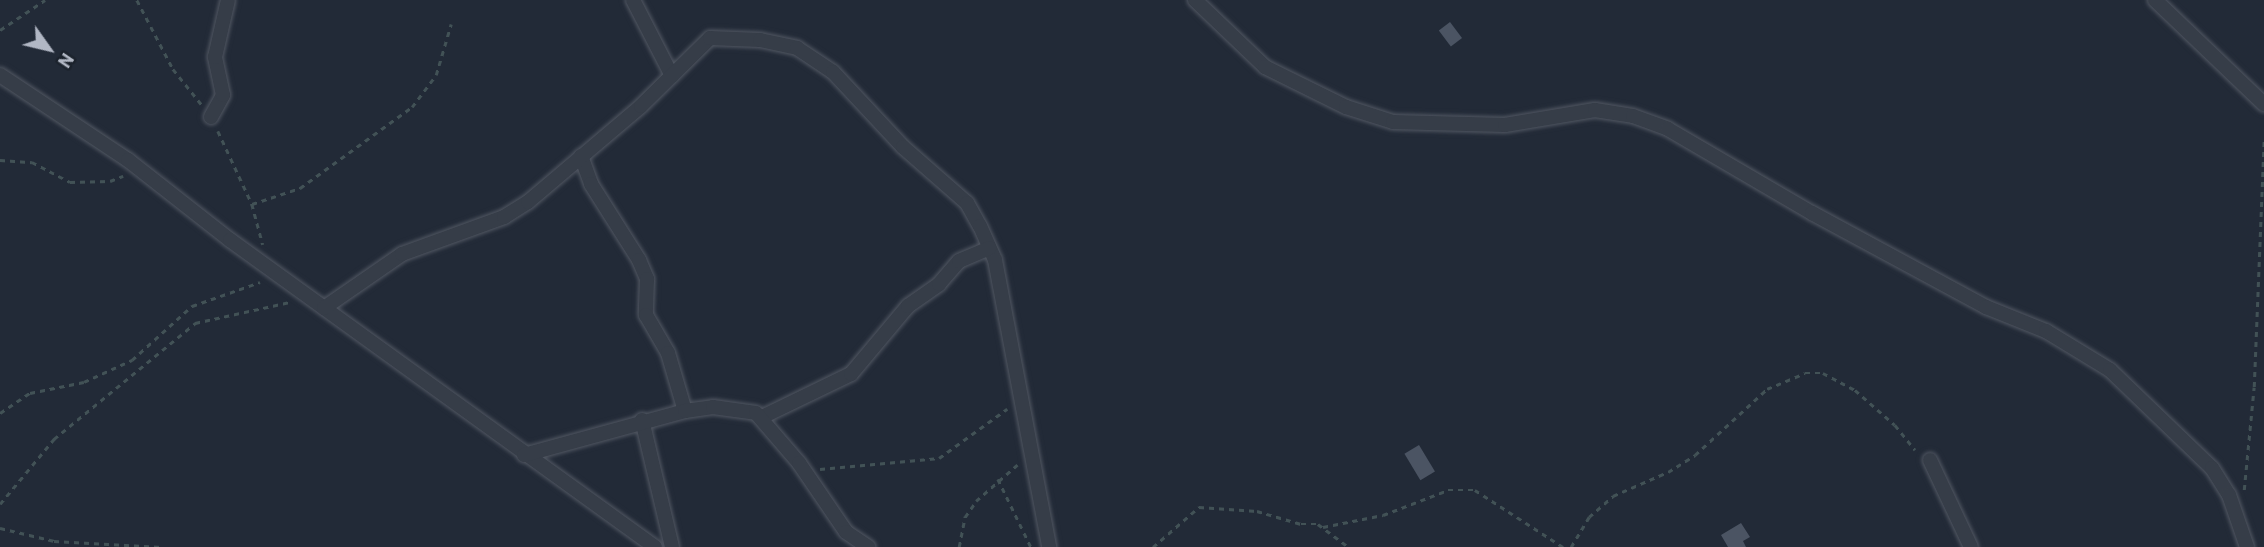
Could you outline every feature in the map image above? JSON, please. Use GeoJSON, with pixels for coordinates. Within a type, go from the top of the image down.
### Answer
{"type":"FeatureCollection","features":[{"type":"Feature","properties":{"kind":"street"},"geometry":{"type":"LineString","coordinates":[[211,117],[223,95],[215,57],[228,0]]}},
{"type":"Feature","properties":{"kind":"street"},"geometry":{"type":"LineString","coordinates":[[633,0],[672,76]]}},
{"type":"Feature","properties":{"kind":"street"},"geometry":{"type":"LineString","coordinates":[[1195,0],[1265,67],[1346,107],[1393,122],[1506,125],[1595,110],[1633,116],[1668,129],[1812,213],[1986,307],[2046,331],[2087,354],[2145,400],[2219,477],[2237,514],[2247,547]]}},
{"type":"Feature","properties":{"kind":"street"},"geometry":{"type":"LineString","coordinates":[[2155,0],[2264,104]]}},
{"type":"Feature","properties":{"kind":"street"},"geometry":{"type":"LineString","coordinates":[[324,308],[402,254],[504,217],[545,190],[672,76],[699,45],[718,36],[797,48],[833,72],[903,147],[967,203],[989,248],[1034,455],[1049,547]]}},
{"type":"Feature","properties":{"kind":"street"},"geometry":{"type":"LineString","coordinates":[[0,75],[139,169],[524,455],[655,547]]}},
{"type":"Feature","properties":{"kind":"street"},"geometry":{"type":"LineString","coordinates":[[582,156],[592,184],[647,279],[646,315],[668,353],[685,411]]}},
{"type":"Feature","properties":{"kind":"street"},"geometry":{"type":"LineString","coordinates":[[762,417],[851,374],[908,306],[939,284],[960,261],[989,248]]}},
{"type":"Feature","properties":{"kind":"street"},"geometry":{"type":"LineString","coordinates":[[524,455],[642,420],[685,411],[737,408],[762,417],[803,469],[846,531],[867,547]]}},
{"type":"Feature","properties":{"kind":"street"},"geometry":{"type":"LineString","coordinates":[[642,420],[672,547]]}},
{"type":"Feature","properties":{"kind":"street"},"geometry":{"type":"LineString","coordinates":[[1930,460],[1971,547]]}},
{"type":"Feature","properties":{"kind":"path"},"geometry":{"type":"LineString","coordinates":[[0,30],[45,0]]}},
{"type":"Feature","properties":{"kind":"path"},"geometry":{"type":"LineString","coordinates":[[252,204],[300,188],[412,107],[436,75],[451,24]]}},
{"type":"Feature","properties":{"kind":"path"},"geometry":{"type":"LineString","coordinates":[[2237,514],[2244,490],[2254,387],[2264,141]]}},
{"type":"Feature","properties":{"kind":"path"},"geometry":{"type":"LineString","coordinates":[[0,160],[32,162],[81,183],[110,181],[139,169]]}},
{"type":"Feature","properties":{"kind":"path"},"geometry":{"type":"LineString","coordinates":[[0,413],[30,393],[84,382],[132,360],[192,306],[280,276]]}},
{"type":"Feature","properties":{"kind":"path"},"geometry":{"type":"LineString","coordinates":[[0,504],[54,439],[195,323],[310,298]]}},
{"type":"Feature","properties":{"kind":"path"},"geometry":{"type":"LineString","coordinates":[[1571,547],[1589,517],[1614,496],[1668,472],[1695,455],[1767,389],[1805,373],[1823,373],[1855,390],[1895,425],[1915,450]]}},
{"type":"Feature","properties":{"kind":"path"},"geometry":{"type":"LineString","coordinates":[[803,469],[939,458],[1002,410],[1023,404]]}},
{"type":"Feature","properties":{"kind":"path"},"geometry":{"type":"LineString","coordinates":[[958,547],[965,517],[998,479],[1034,455]]}},
{"type":"Feature","properties":{"kind":"path"},"geometry":{"type":"LineString","coordinates":[[998,479],[1031,547]]}},
{"type":"Feature","properties":{"kind":"path"},"geometry":{"type":"LineString","coordinates":[[1323,527],[1383,515],[1448,490],[1475,490],[1563,547]]}},
{"type":"Feature","properties":{"kind":"path"},"geometry":{"type":"LineString","coordinates":[[1153,547],[1199,507],[1257,511],[1323,527],[1349,547]]}},
{"type":"Feature","properties":{"kind":"path"},"geometry":{"type":"LineString","coordinates":[[0,528],[54,541],[162,547]]}},
{"type":"Feature","properties":{"kind":"building"},"geometry":{"type":"Polygon","coordinates":[[[1450,22],[1462,38],[1451,46],[1439,30],[1450,22]]]}},
{"type":"Feature","properties":{"kind":"building"},"geometry":{"type":"Polygon","coordinates":[[[1419,445],[1435,472],[1420,480],[1404,454],[1419,445]]]}},
{"type":"Feature","properties":{"kind":"building"},"geometry":{"type":"Polygon","coordinates":[[[1741,523],[1750,537],[1743,541],[1746,547],[1728,547],[1721,535],[1741,523]]]}}]}
